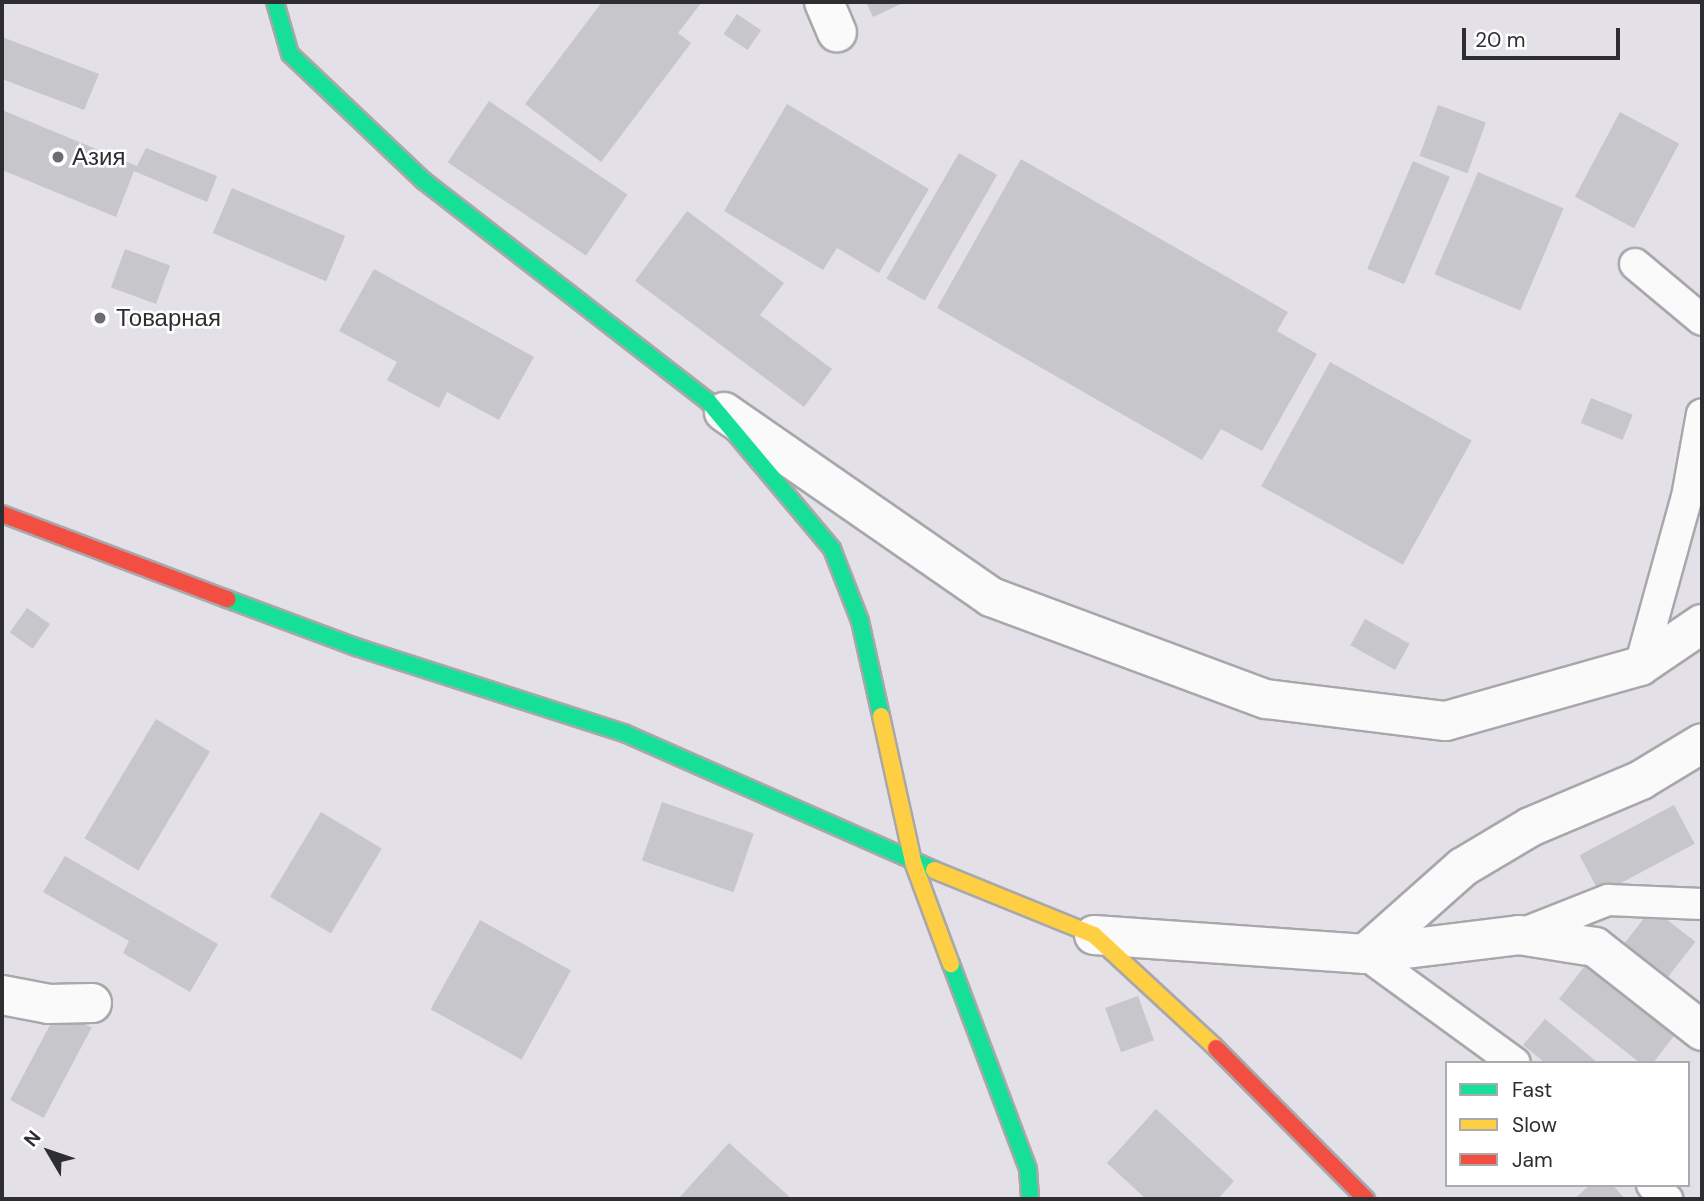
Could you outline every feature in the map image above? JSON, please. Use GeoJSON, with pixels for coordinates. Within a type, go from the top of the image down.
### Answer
{"type":"FeatureCollection","features":[{"type":"Feature","properties":{"kind":"street"},"geometry":{"type":"LineString","coordinates":[[275,2],[290,54],[424,181],[708,401],[991,597],[1266,699],[1446,721],[1640,666],[1702,624]]}},
{"type":"Feature","properties":{"kind":"street"},"geometry":{"type":"LineString","coordinates":[[708,401],[832,549],[860,621],[913,862],[1028,1169],[1030,1199]]}},
{"type":"Feature","properties":{"kind":"street"},"geometry":{"type":"LineString","coordinates":[[2,514],[356,648],[625,733],[913,862],[1094,935],[1365,954],[1519,936],[1595,947],[1702,1031]]}},
{"type":"Feature","properties":{"kind":"street"},"geometry":{"type":"LineString","coordinates":[[1365,954],[1463,867],[1530,827],[1641,780],[1702,743]]}},
{"type":"Feature","properties":{"kind":"street"},"geometry":{"type":"LineString","coordinates":[[1094,935],[1212,1044],[1366,1199]]}},
{"type":"Feature","properties":{"kind":"street"},"geometry":{"type":"LineString","coordinates":[[2,995],[49,1004],[92,1003]]}},
{"type":"Feature","properties":{"kind":"lane"},"geometry":{"type":"LineString","coordinates":[[1635,264],[1702,320]]}},
{"type":"Feature","properties":{"kind":"lane"},"geometry":{"type":"LineString","coordinates":[[1640,666],[1687,497],[1702,414]]}},
{"type":"Feature","properties":{"kind":"lane"},"geometry":{"type":"LineString","coordinates":[[1519,936],[1608,900],[1702,904]]}},
{"type":"Feature","properties":{"kind":"lane"},"geometry":{"type":"LineString","coordinates":[[1365,954],[1512,1061]]}},
{"type":"Feature","properties":{"kind":"lane"},"geometry":{"type":"LineString","coordinates":[[1654,1187],[1667,1199]]}},
{"type":"Feature","properties":{"kind":"building"},"geometry":{"type":"Polygon","coordinates":[[[602,2],[702,2],[678,33],[691,43],[601,162],[525,104],[602,2]]]}},
{"type":"Feature","properties":{"kind":"building"},"geometry":{"type":"Polygon","coordinates":[[[866,2],[905,2],[873,17],[866,2]]]}},
{"type":"Feature","properties":{"kind":"building"},"geometry":{"type":"Polygon","coordinates":[[[737,14],[761,30],[748,50],[724,34],[737,14]]]}},
{"type":"Feature","properties":{"kind":"building"},"geometry":{"type":"Polygon","coordinates":[[[2,37],[99,74],[84,110],[2,79],[2,37]]]}},
{"type":"Feature","properties":{"kind":"building"},"geometry":{"type":"Polygon","coordinates":[[[489,101],[627,194],[586,256],[448,162],[489,101]]]}},
{"type":"Feature","properties":{"kind":"building"},"geometry":{"type":"Polygon","coordinates":[[[787,104],[929,189],[879,273],[837,248],[823,270],[724,211],[787,104]]]}},
{"type":"Feature","properties":{"kind":"building"},"geometry":{"type":"Polygon","coordinates":[[[1438,105],[1486,122],[1467,173],[1420,156],[1438,105]]]}},
{"type":"Feature","properties":{"kind":"building","name":"Азия"},"geometry":{"type":"Polygon","coordinates":[[[2,110],[137,166],[146,148],[217,176],[207,202],[134,171],[116,217],[2,170],[2,110]]]}},
{"type":"Feature","properties":{"kind":"building"},"geometry":{"type":"Polygon","coordinates":[[[1620,112],[1679,143],[1634,228],[1575,197],[1620,112]]]}},
{"type":"Feature","properties":{"kind":"building"},"geometry":{"type":"Polygon","coordinates":[[[959,153],[997,175],[925,301],[886,279],[959,153]]]}},
{"type":"Feature","properties":{"kind":"building"},"geometry":{"type":"Polygon","coordinates":[[[1021,159],[1288,312],[1277,331],[1317,354],[1262,451],[1221,429],[1202,460],[937,308],[1021,159]]]}},
{"type":"Feature","properties":{"kind":"building"},"geometry":{"type":"Polygon","coordinates":[[[1413,161],[1450,177],[1404,284],[1367,269],[1413,161]]]}},
{"type":"Feature","properties":{"kind":"building"},"geometry":{"type":"Polygon","coordinates":[[[1478,172],[1564,208],[1520,311],[1435,274],[1478,172]]]}},
{"type":"Feature","properties":{"kind":"building"},"geometry":{"type":"Polygon","coordinates":[[[232,188],[345,236],[326,281],[213,233],[232,188]]]}},
{"type":"Feature","properties":{"kind":"building"},"geometry":{"type":"Polygon","coordinates":[[[687,211],[784,283],[760,315],[832,369],[804,407],[635,281],[687,211]]]}},
{"type":"Feature","properties":{"kind":"building"},"geometry":{"type":"Polygon","coordinates":[[[125,249],[170,265],[156,304],[111,288],[125,249]]]}},
{"type":"Feature","properties":{"kind":"building"},"geometry":{"type":"Polygon","coordinates":[[[374,269],[534,357],[499,420],[447,392],[439,408],[387,380],[397,362],[339,331],[374,269]]]}},
{"type":"Feature","properties":{"kind":"building"},"geometry":{"type":"Polygon","coordinates":[[[1330,362],[1472,441],[1403,565],[1261,486],[1330,362]]]}},
{"type":"Feature","properties":{"kind":"building"},"geometry":{"type":"Polygon","coordinates":[[[1591,398],[1633,415],[1623,440],[1581,423],[1591,398]]]}},
{"type":"Feature","properties":{"kind":"building"},"geometry":{"type":"Polygon","coordinates":[[[27,608],[50,624],[33,649],[10,633],[27,608]]]}},
{"type":"Feature","properties":{"kind":"building"},"geometry":{"type":"Polygon","coordinates":[[[1365,619],[1410,644],[1395,670],[1350,645],[1365,619]]]}},
{"type":"Feature","properties":{"kind":"building"},"geometry":{"type":"Polygon","coordinates":[[[156,719],[210,751],[138,871],[84,838],[156,719]]]}},
{"type":"Feature","properties":{"kind":"building"},"geometry":{"type":"Polygon","coordinates":[[[662,802],[754,834],[734,892],[642,861],[662,802]]]}},
{"type":"Feature","properties":{"kind":"building"},"geometry":{"type":"Polygon","coordinates":[[[1674,805],[1695,844],[1600,894],[1580,855],[1674,805]]]}},
{"type":"Feature","properties":{"kind":"building"},"geometry":{"type":"Polygon","coordinates":[[[321,812],[382,849],[331,933],[270,897],[321,812]]]}},
{"type":"Feature","properties":{"kind":"building"},"geometry":{"type":"Polygon","coordinates":[[[65,856],[218,944],[190,992],[123,953],[129,941],[43,892],[65,856]]]}},
{"type":"Feature","properties":{"kind":"building"},"geometry":{"type":"Polygon","coordinates":[[[1652,908],[1695,942],[1663,984],[1619,950],[1652,908]]]}},
{"type":"Feature","properties":{"kind":"building"},"geometry":{"type":"Polygon","coordinates":[[[480,920],[571,970],[522,1060],[431,1009],[480,920]]]}},
{"type":"Feature","properties":{"kind":"building"},"geometry":{"type":"Polygon","coordinates":[[[1588,962],[1677,1032],[1655,1061],[1637,1061],[1559,999],[1588,962]]]}},
{"type":"Feature","properties":{"kind":"building"},"geometry":{"type":"Polygon","coordinates":[[[1138,996],[1154,1040],[1121,1052],[1105,1008],[1138,996]]]}},
{"type":"Feature","properties":{"kind":"building"},"geometry":{"type":"Polygon","coordinates":[[[58,1010],[92,1028],[44,1118],[10,1100],[58,1010]]]}},
{"type":"Feature","properties":{"kind":"building"},"geometry":{"type":"Polygon","coordinates":[[[1545,1019],[1596,1061],[1543,1061],[1523,1045],[1545,1019]]]}},
{"type":"Feature","properties":{"kind":"building"},"geometry":{"type":"Polygon","coordinates":[[[1156,1109],[1234,1181],[1218,1199],[1146,1199],[1107,1163],[1156,1109]]]}},
{"type":"Feature","properties":{"kind":"building"},"geometry":{"type":"Polygon","coordinates":[[[729,1143],[792,1199],[678,1199],[729,1143]]]}},
{"type":"Feature","properties":{"kind":"building"},"geometry":{"type":"Polygon","coordinates":[[[1588,1187],[1615,1187],[1625,1199],[1574,1199],[1588,1187]]]}},
{"type":"Feature","properties":{"kind":"traffic: fast"},"geometry":{"type":"LineString","coordinates":[[275,2],[290,54],[424,181],[708,401],[832,549],[860,621],[881,716]]}},
{"type":"Feature","properties":{"kind":"traffic: fast"},"geometry":{"type":"LineString","coordinates":[[227,599],[356,647],[624,733],[934,870]]}},
{"type":"Feature","properties":{"kind":"traffic: fast"},"geometry":{"type":"LineString","coordinates":[[951,964],[1028,1169],[1030,1199]]}},
{"type":"Feature","properties":{"kind":"traffic: slow"},"geometry":{"type":"LineString","coordinates":[[881,716],[913,862],[951,964]]}},
{"type":"Feature","properties":{"kind":"traffic: slow"},"geometry":{"type":"LineString","coordinates":[[934,870],[1094,935],[1216,1048]]}},
{"type":"Feature","properties":{"kind":"traffic: jam"},"geometry":{"type":"LineString","coordinates":[[2,514],[227,599]]}},
{"type":"Feature","properties":{"kind":"traffic: jam"},"geometry":{"type":"LineString","coordinates":[[1216,1048],[1366,1199]]}},
{"type":"Feature","properties":{"kind":"place","name":"Азия"},"geometry":{"type":"Point","coordinates":[58,157]}},
{"type":"Feature","properties":{"kind":"place","name":"Товарная"},"geometry":{"type":"Point","coordinates":[100,318]}}]}
